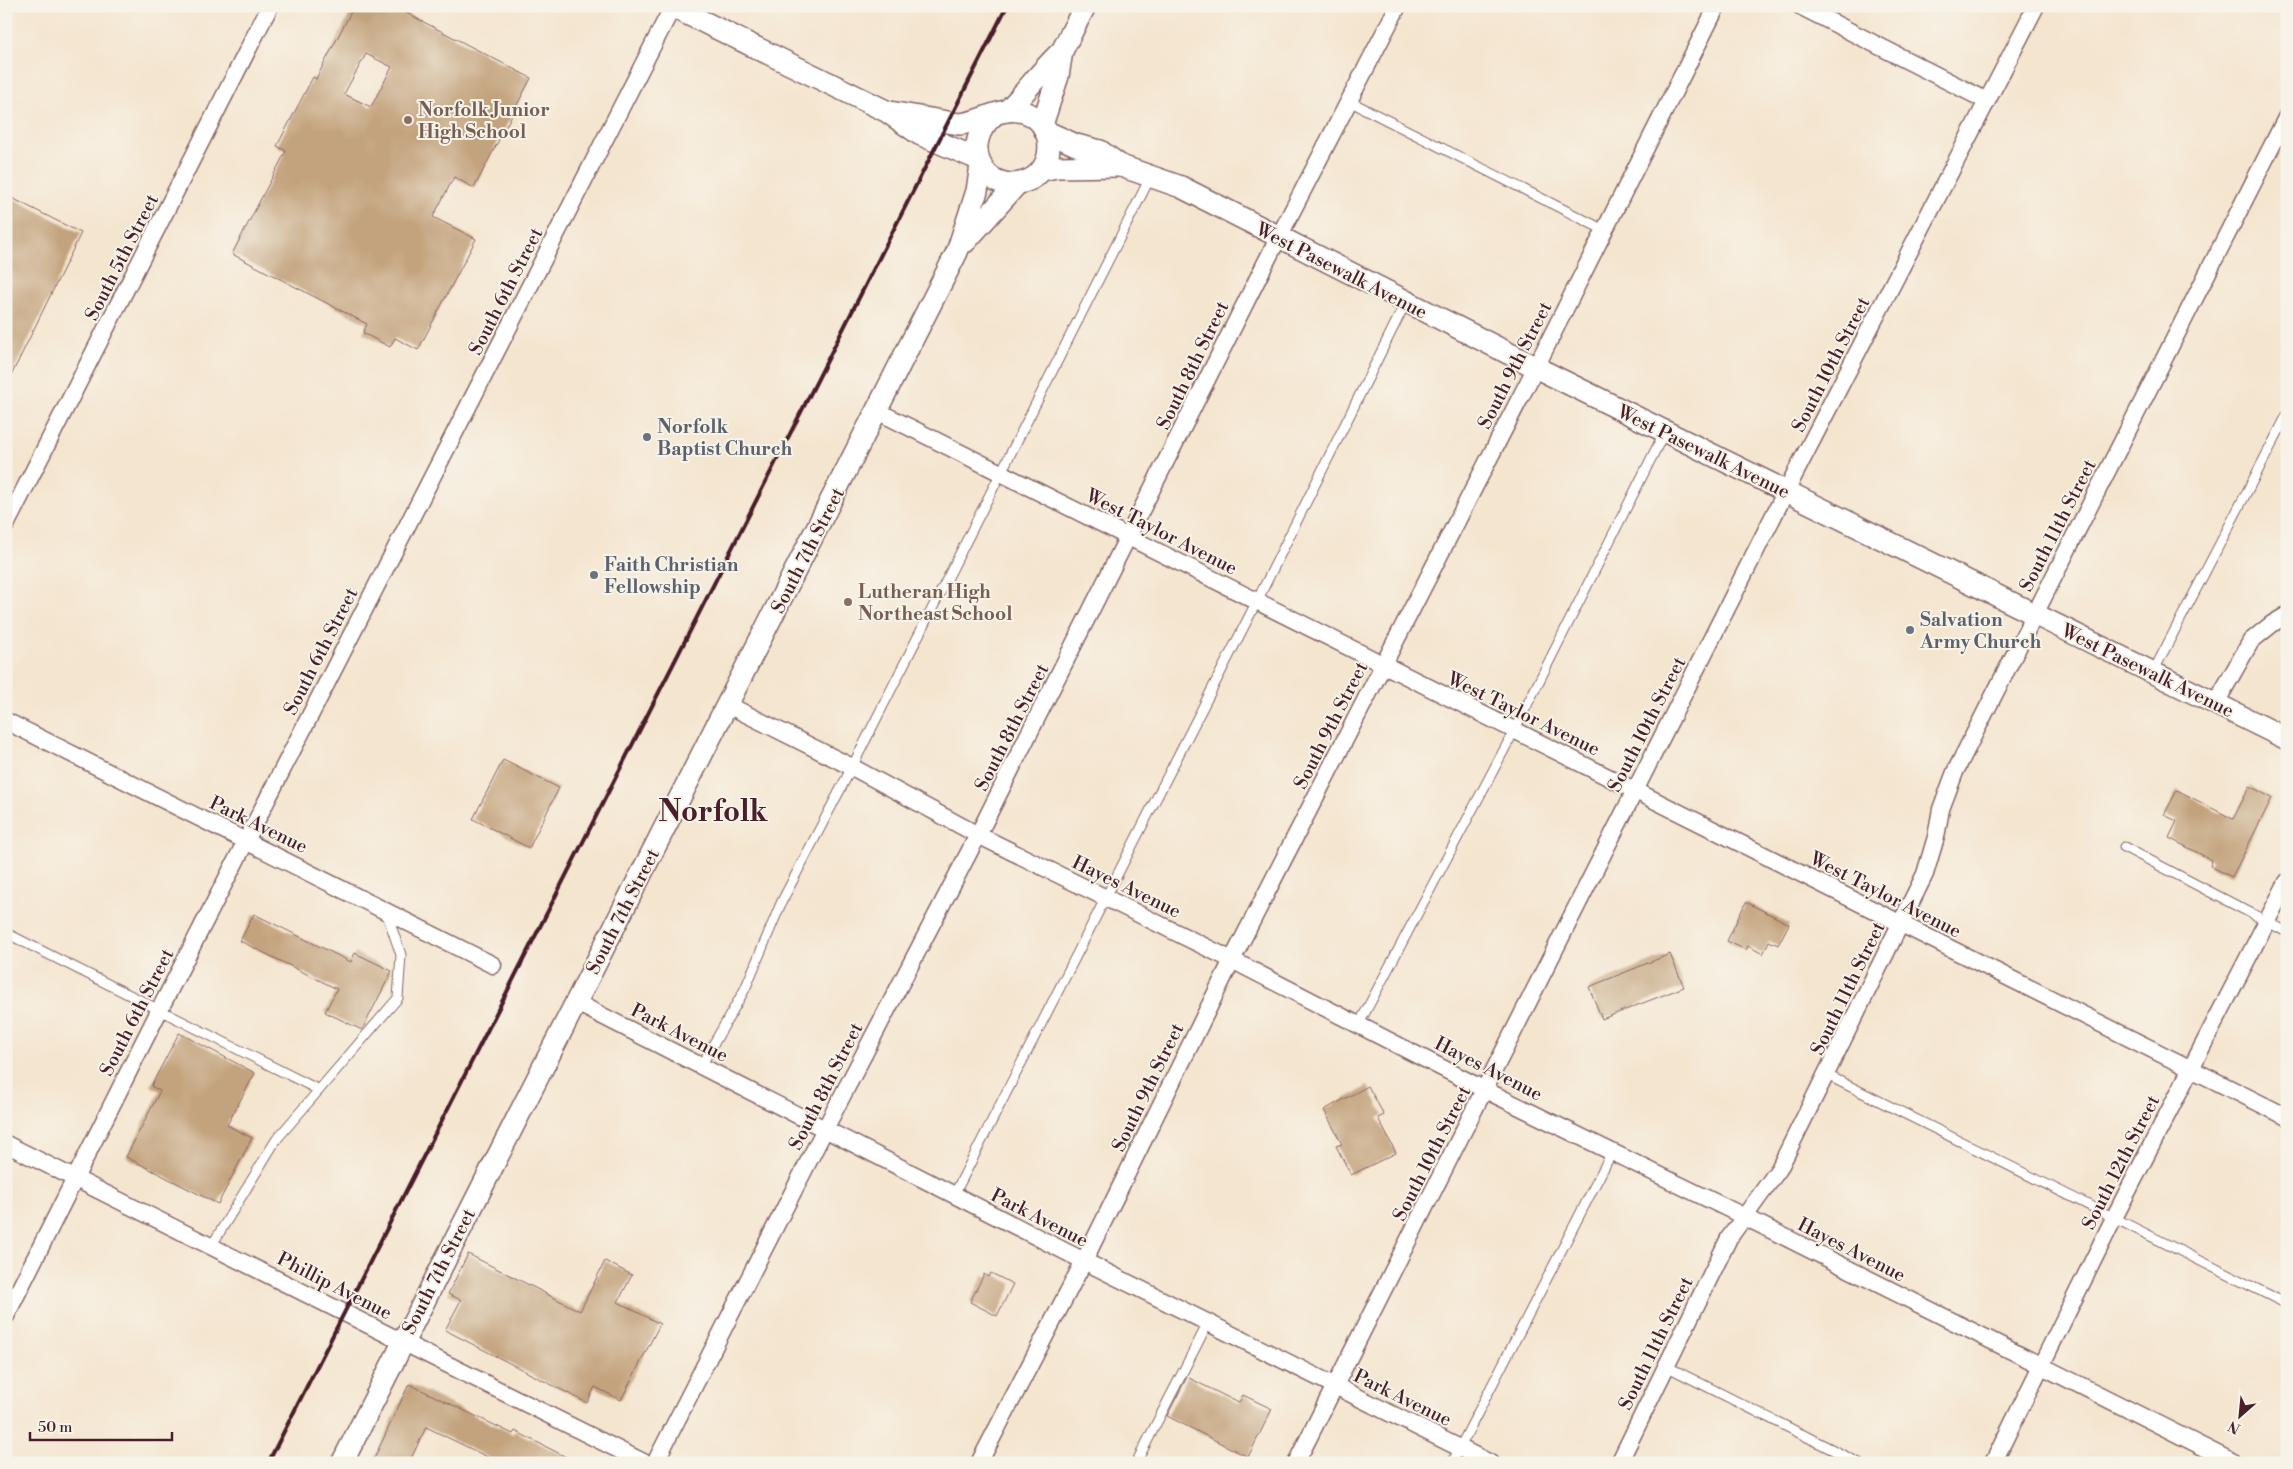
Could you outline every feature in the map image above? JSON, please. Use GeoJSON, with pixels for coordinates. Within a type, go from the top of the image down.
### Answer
{"type":"FeatureCollection","features":[{"type":"Feature","properties":{"kind":"street","name":"South 5th Street"},"geometry":{"type":"LineString","coordinates":[[6,525],[270,6]]}},
{"type":"Feature","properties":{"kind":"street"},"geometry":{"type":"LineString","coordinates":[[1062,51],[1044,67],[1024,94],[1001,113],[986,122],[979,132],[976,143],[979,162],[987,173],[996,180],[1018,184],[1027,181],[1042,170],[1048,160],[1050,148],[1044,128],[1058,76],[1062,51],[1085,6]]}},
{"type":"Feature","properties":{"kind":"street","name":"South 8th Street"},"geometry":{"type":"LineString","coordinates":[[655,1463],[825,1129],[978,835],[1278,238],[1398,6]]}},
{"type":"Feature","properties":{"kind":"street","name":"South 9th Street"},"geometry":{"type":"LineString","coordinates":[[979,1463],[1084,1261],[1232,960],[1384,666],[1717,6]]}},
{"type":"Feature","properties":{"kind":"street"},"geometry":{"type":"LineString","coordinates":[[1800,6],[1987,101]]}},
{"type":"Feature","properties":{"kind":"street","name":"South 10th Street"},"geometry":{"type":"LineString","coordinates":[[1296,1463],[1786,491],[2036,6]]}},
{"type":"Feature","properties":{"kind":"street"},"geometry":{"type":"LineString","coordinates":[[672,7],[886,111],[918,134],[979,162]]}},
{"type":"Feature","properties":{"kind":"street","name":"South 6th Street"},"geometry":{"type":"LineString","coordinates":[[6,1316],[160,1009],[672,7]]}},
{"type":"Feature","properties":{"kind":"street"},"geometry":{"type":"LineString","coordinates":[[886,111],[958,124],[969,123],[1001,113],[1027,113],[1044,128]]}},
{"type":"Feature","properties":{"kind":"street","name":"South 11th Street"},"geometry":{"type":"LineString","coordinates":[[1619,1463],[1729,1238],[1779,1169],[1827,1075],[1925,874],[1942,809],[1955,772],[2287,116]]}},
{"type":"Feature","properties":{"kind":"street","name":"West Pasewalk Avenue"},"geometry":{"type":"LineString","coordinates":[[1044,128],[1076,145],[1100,151],[1121,166],[1181,187],[1278,238],[1664,431],[2287,739]]}},
{"type":"Feature","properties":{"kind":"street","name":"South 7th Street"},"geometry":{"type":"LineString","coordinates":[[342,1463],[575,1002],[878,411],[957,252],[978,192],[979,162]]}},
{"type":"Feature","properties":{"kind":"street","name":"West Pasewalk Avenue"},"geometry":{"type":"LineString","coordinates":[[1042,170],[1056,167],[1121,166]]}},
{"type":"Feature","properties":{"kind":"street","name":"South 7th Street"},"geometry":{"type":"LineString","coordinates":[[957,252],[1018,184]]}},
{"type":"Feature","properties":{"kind":"street","name":"West Taylor Avenue"},"geometry":{"type":"LineString","coordinates":[[878,411],[1514,731],[1635,789],[1900,925],[2287,1117]]}},
{"type":"Feature","properties":{"kind":"street"},"geometry":{"type":"LineString","coordinates":[[2216,703],[2251,641],[2272,624],[2287,616]]}},
{"type":"Feature","properties":{"kind":"street","name":"Hayes Avenue"},"geometry":{"type":"LineString","coordinates":[[728,705],[978,835],[1232,960],[1485,1090],[1744,1216],[2235,1463]]}},
{"type":"Feature","properties":{"kind":"street","name":"Park Avenue"},"geometry":{"type":"LineString","coordinates":[[6,722],[246,840],[493,965]]}},
{"type":"Feature","properties":{"kind":"street","name":"South 12th Street"},"geometry":{"type":"LineString","coordinates":[[1993,1463],[2114,1218],[2287,882]]}},
{"type":"Feature","properties":{"kind":"street","name":"Park Avenue"},"geometry":{"type":"LineString","coordinates":[[575,1002],[1084,1261],[1490,1463]]}},
{"type":"Feature","properties":{"kind":"street","name":"Phillip Avenue"},"geometry":{"type":"LineString","coordinates":[[6,1144],[212,1245],[645,1463]]}},
{"type":"Feature","properties":{"kind":"lane"},"geometry":{"type":"LineString","coordinates":[[6,10],[8,6]]}},
{"type":"Feature","properties":{"kind":"lane"},"geometry":{"type":"LineString","coordinates":[[1350,101],[1604,230]]}},
{"type":"Feature","properties":{"kind":"lane"},"geometry":{"type":"LineString","coordinates":[[701,1066],[745,989],[782,901],[852,768],[1151,176]]}},
{"type":"Feature","properties":{"kind":"lane"},"geometry":{"type":"LineString","coordinates":[[954,1195],[1257,601],[1406,302]]}},
{"type":"Feature","properties":{"kind":"lane"},"geometry":{"type":"LineString","coordinates":[[2153,672],[2202,574],[2222,542],[2287,415]]}},
{"type":"Feature","properties":{"kind":"lane"},"geometry":{"type":"LineString","coordinates":[[1359,1024],[1514,731],[1664,431]]}},
{"type":"Feature","properties":{"kind":"lane"},"geometry":{"type":"LineString","coordinates":[[2124,847],[2287,932]]}},
{"type":"Feature","properties":{"kind":"lane"},"geometry":{"type":"LineString","coordinates":[[212,1245],[276,1140],[398,998],[401,955],[386,910]]}},
{"type":"Feature","properties":{"kind":"lane"},"geometry":{"type":"LineString","coordinates":[[6,933],[319,1090]]}},
{"type":"Feature","properties":{"kind":"lane"},"geometry":{"type":"LineString","coordinates":[[1827,1075],[2287,1304]]}},
{"type":"Feature","properties":{"kind":"lane"},"geometry":{"type":"LineString","coordinates":[[1452,1463],[1612,1152]]}},
{"type":"Feature","properties":{"kind":"lane"},"geometry":{"type":"LineString","coordinates":[[1136,1463],[1208,1323]]}},
{"type":"Feature","properties":{"kind":"lane"},"geometry":{"type":"LineString","coordinates":[[1666,1366],[1859,1463]]}},
{"type":"Feature","properties":{"kind":"building"},"geometry":{"type":"Polygon","coordinates":[[[354,6],[393,6],[531,78],[474,188],[454,177],[433,217],[476,239],[418,350],[395,338],[390,347],[363,333],[367,324],[232,254],[286,151],[277,146],[313,77],[316,79],[354,6]],[[366,54],[344,94],[371,107],[392,67],[366,54]]]}},
{"type":"Feature","properties":{"kind":"building"},"geometry":{"type":"Polygon","coordinates":[[[6,195],[81,233],[6,386],[6,195]]]}},
{"type":"Feature","properties":{"kind":"building"},"geometry":{"type":"Polygon","coordinates":[[[503,760],[559,788],[529,848],[473,819],[503,760]]]}},
{"type":"Feature","properties":{"kind":"building"},"geometry":{"type":"Polygon","coordinates":[[[2250,786],[2272,798],[2232,877],[2210,866],[2212,860],[2169,838],[2177,821],[2164,815],[2177,790],[2233,819],[2250,786]]]}},
{"type":"Feature","properties":{"kind":"building"},"geometry":{"type":"Polygon","coordinates":[[[1746,902],[1789,924],[1778,945],[1769,941],[1763,954],[1748,946],[1746,950],[1727,941],[1746,902]]]}},
{"type":"Feature","properties":{"kind":"building"},"geometry":{"type":"Polygon","coordinates":[[[254,914],[351,962],[355,953],[392,971],[362,1030],[325,1012],[337,989],[240,941],[254,914]]]}},
{"type":"Feature","properties":{"kind":"building"},"geometry":{"type":"Polygon","coordinates":[[[1670,954],[1684,987],[1602,1019],[1589,987],[1670,954]]]}},
{"type":"Feature","properties":{"kind":"building"},"geometry":{"type":"Polygon","coordinates":[[[179,1033],[255,1073],[227,1125],[252,1138],[218,1204],[126,1157],[160,1091],[151,1086],[179,1033]]]}},
{"type":"Feature","properties":{"kind":"building"},"geometry":{"type":"Polygon","coordinates":[[[1368,1086],[1384,1115],[1378,1118],[1396,1153],[1351,1175],[1336,1146],[1342,1144],[1324,1110],[1368,1086]]]}},
{"type":"Feature","properties":{"kind":"building"},"geometry":{"type":"Polygon","coordinates":[[[468,1254],[580,1311],[605,1261],[632,1275],[618,1302],[660,1324],[621,1400],[595,1387],[587,1403],[445,1330],[461,1300],[448,1294],[468,1254]]]}},
{"type":"Feature","properties":{"kind":"building"},"geometry":{"type":"Polygon","coordinates":[[[991,1273],[1013,1284],[997,1316],[970,1302],[984,1274],[988,1277],[991,1273]]]}},
{"type":"Feature","properties":{"kind":"building"},"geometry":{"type":"Polygon","coordinates":[[[1187,1377],[1239,1403],[1243,1395],[1272,1409],[1248,1457],[1167,1416],[1187,1377]]]}},
{"type":"Feature","properties":{"kind":"building"},"geometry":{"type":"Polygon","coordinates":[[[409,1384],[513,1434],[515,1431],[578,1463],[500,1463],[426,1427],[409,1463],[372,1463],[409,1384]]]}},
{"type":"Feature","properties":{"kind":"railway"},"geometry":{"type":"LineString","coordinates":[[268,1463],[1007,6]]}},
{"type":"Feature","properties":{"kind":"place","name":"Norfolk Junior High School"},"geometry":{"type":"Point","coordinates":[408,120]}},
{"type":"Feature","properties":{"kind":"place","name":"Norfolk Baptist Church"},"geometry":{"type":"Point","coordinates":[647,437]}},
{"type":"Feature","properties":{"kind":"place","name":"Faith Christian Fellowship"},"geometry":{"type":"Point","coordinates":[594,575]}},
{"type":"Feature","properties":{"kind":"place","name":"Lutheran High Northeast School"},"geometry":{"type":"Point","coordinates":[848,602]}},
{"type":"Feature","properties":{"kind":"place","name":"Salvation Army Church"},"geometry":{"type":"Point","coordinates":[1910,630]}},
{"type":"Feature","properties":{"kind":"district","name":"Norfolk"},"geometry":{"type":"Point","coordinates":[713,811]}}]}
